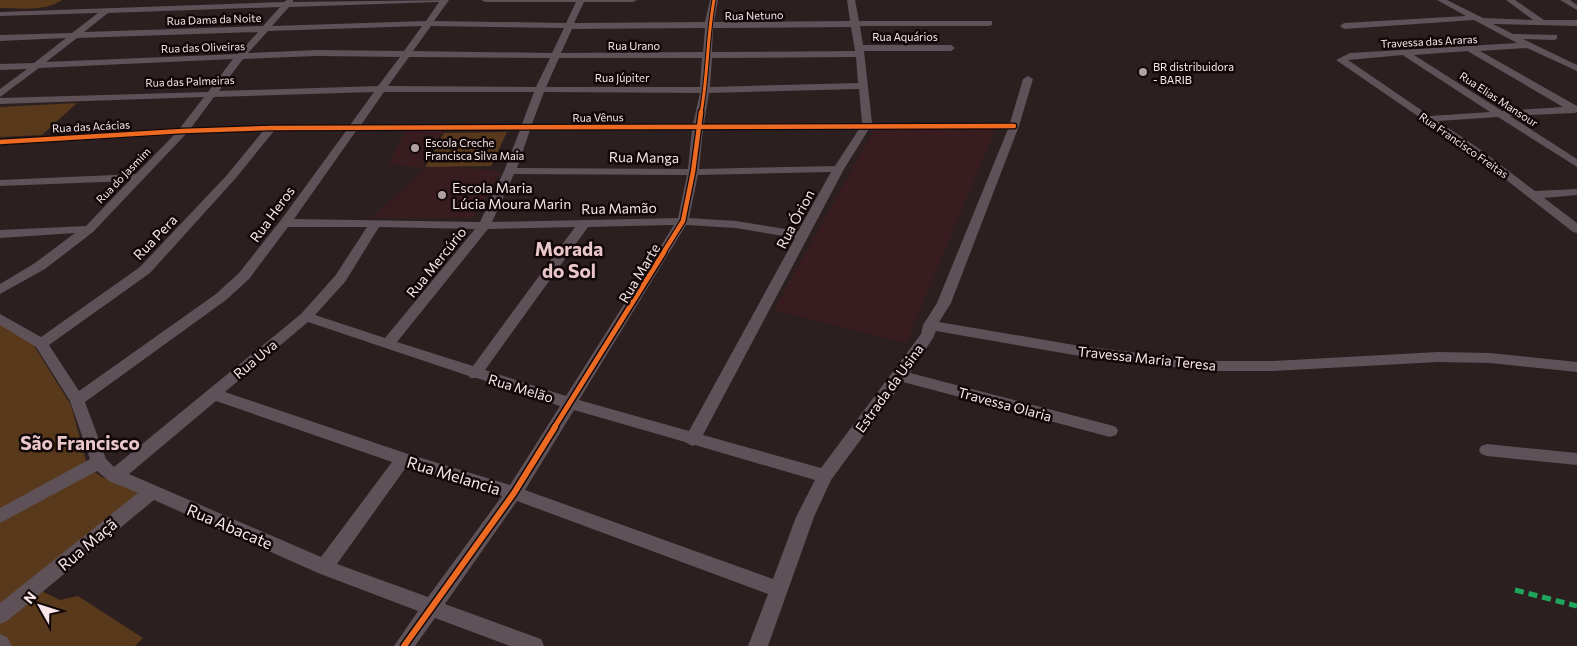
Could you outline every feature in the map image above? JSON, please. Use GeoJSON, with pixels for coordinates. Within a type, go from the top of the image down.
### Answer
{"type":"FeatureCollection","features":[{"type":"Feature","properties":{"kind":"street"},"geometry":{"type":"LineString","coordinates":[[0,14],[289,2],[438,0]]}},
{"type":"Feature","properties":{"kind":"street","name":"Rua Heros"},"geometry":{"type":"LineString","coordinates":[[77,400],[221,297],[244,276],[408,54],[445,0]]}},
{"type":"Feature","properties":{"kind":"street"},"geometry":{"type":"LineString","coordinates":[[485,0],[633,0]]}},
{"type":"Feature","properties":{"kind":"street","name":"Rua Mercúrio"},"geometry":{"type":"LineString","coordinates":[[388,344],[484,226],[510,170],[540,89],[581,0]]}},
{"type":"Feature","properties":{"kind":"street","name":"Rua Marte"},"geometry":{"type":"LineString","coordinates":[[404,646],[514,493],[572,404],[683,222],[694,172],[698,126],[705,90],[709,26],[714,0]]}},
{"type":"Feature","properties":{"kind":"street"},"geometry":{"type":"LineString","coordinates":[[851,0],[867,125]]}},
{"type":"Feature","properties":{"kind":"street"},"geometry":{"type":"LineString","coordinates":[[1441,0],[1577,68]]}},
{"type":"Feature","properties":{"kind":"street"},"geometry":{"type":"LineString","coordinates":[[1510,0],[1541,21]]}},
{"type":"Feature","properties":{"kind":"street"},"geometry":{"type":"LineString","coordinates":[[1564,0],[1577,8]]}},
{"type":"Feature","properties":{"kind":"street","name":"Rua do Jasmim"},"geometry":{"type":"LineString","coordinates":[[0,290],[40,266],[89,229],[183,131],[240,57],[289,2]]}},
{"type":"Feature","properties":{"kind":"street"},"geometry":{"type":"LineString","coordinates":[[0,94],[107,10]]}},
{"type":"Feature","properties":{"kind":"street"},"geometry":{"type":"LineString","coordinates":[[1344,26],[1477,19],[1577,23]]}},
{"type":"Feature","properties":{"kind":"street","name":"Rua Netuno"},"geometry":{"type":"LineString","coordinates":[[428,23],[568,26],[989,23]]}},
{"type":"Feature","properties":{"kind":"street","name":"Rua Dama da Noite"},"geometry":{"type":"LineString","coordinates":[[0,38],[428,23]]}},
{"type":"Feature","properties":{"kind":"street"},"geometry":{"type":"LineString","coordinates":[[1510,36],[1554,38]]}},
{"type":"Feature","properties":{"kind":"street","name":"Travessa das Araras"},"geometry":{"type":"LineString","coordinates":[[1347,65],[1342,62],[1342,58],[1528,45]]}},
{"type":"Feature","properties":{"kind":"street","name":"Rua Aquários"},"geometry":{"type":"LineString","coordinates":[[859,51],[952,48]]}},
{"type":"Feature","properties":{"kind":"street"},"geometry":{"type":"LineString","coordinates":[[1472,50],[1576,109]]}},
{"type":"Feature","properties":{"kind":"street","name":"Rua Urano"},"geometry":{"type":"LineString","coordinates":[[408,54],[556,56],[708,55],[859,51]]}},
{"type":"Feature","properties":{"kind":"street","name":"Rua das Oliveiras"},"geometry":{"type":"LineString","coordinates":[[0,67],[317,53],[408,54]]}},
{"type":"Feature","properties":{"kind":"street","name":"Rua Elias Mansour"},"geometry":{"type":"LineString","coordinates":[[1407,54],[1577,164]]}},
{"type":"Feature","properties":{"kind":"street","name":"Rua Francisco Freitas"},"geometry":{"type":"LineString","coordinates":[[1347,65],[1477,152],[1577,230]]}},
{"type":"Feature","properties":{"kind":"street","name":"Estrada da Usina"},"geometry":{"type":"LineString","coordinates":[[758,646],[805,517],[825,476],[900,376],[928,335],[930,325],[944,303],[1014,126],[1028,79]]}},
{"type":"Feature","properties":{"kind":"street","name":"Rua Júpiter"},"geometry":{"type":"LineString","coordinates":[[382,89],[705,90],[863,86]]}},
{"type":"Feature","properties":{"kind":"street","name":"Rua das Palmeiras"},"geometry":{"type":"LineString","coordinates":[[0,101],[382,89]]}},
{"type":"Feature","properties":{"kind":"street"},"geometry":{"type":"LineString","coordinates":[[1428,119],[1576,109]]}},
{"type":"Feature","properties":{"kind":"street","name":"Rua Órion"},"geometry":{"type":"LineString","coordinates":[[692,440],[838,169],[867,125]]}},
{"type":"Feature","properties":{"kind":"street","name":"Rua Vênus"},"geometry":{"type":"LineString","coordinates":[[183,131],[271,128],[1014,126]]}},
{"type":"Feature","properties":{"kind":"street","name":"Rua Pera"},"geometry":{"type":"LineString","coordinates":[[41,344],[146,270],[231,177],[271,128]]}},
{"type":"Feature","properties":{"kind":"street","name":"Rua das Acácias"},"geometry":{"type":"LineString","coordinates":[[0,142],[183,131]]}},
{"type":"Feature","properties":{"kind":"street","name":"Rua Manga"},"geometry":{"type":"LineString","coordinates":[[510,170],[694,172],[838,169]]}},
{"type":"Feature","properties":{"kind":"street"},"geometry":{"type":"LineString","coordinates":[[0,183],[140,177]]}},
{"type":"Feature","properties":{"kind":"street"},"geometry":{"type":"LineString","coordinates":[[1534,195],[1577,192]]}},
{"type":"Feature","properties":{"kind":"street","name":"Rua Mamão"},"geometry":{"type":"LineString","coordinates":[[284,223],[484,226],[683,222],[747,224],[803,236]]}},
{"type":"Feature","properties":{"kind":"street","name":"Rua Uva"},"geometry":{"type":"LineString","coordinates":[[115,476],[306,317],[340,278],[375,224]]}},
{"type":"Feature","properties":{"kind":"street"},"geometry":{"type":"LineString","coordinates":[[475,374],[584,224]]}},
{"type":"Feature","properties":{"kind":"street"},"geometry":{"type":"LineString","coordinates":[[0,234],[89,229]]}},
{"type":"Feature","properties":{"kind":"street","name":"Rua Melão"},"geometry":{"type":"LineString","coordinates":[[306,317],[475,374],[572,404],[692,440],[825,476]]}},
{"type":"Feature","properties":{"kind":"street"},"geometry":{"type":"LineString","coordinates":[[0,319],[41,344],[77,400],[98,462],[0,516]]}},
{"type":"Feature","properties":{"kind":"street","name":"Travessa Maria Teresa"},"geometry":{"type":"LineString","coordinates":[[930,325],[1080,351],[1206,366],[1273,366],[1396,358],[1490,358],[1577,367]]}},
{"type":"Feature","properties":{"kind":"street","name":"Travessa Olaria"},"geometry":{"type":"LineString","coordinates":[[900,376],[1110,431]]}},
{"type":"Feature","properties":{"kind":"street","name":"Rua Melancia"},"geometry":{"type":"LineString","coordinates":[[213,394],[403,459],[514,493],[778,589]]}},
{"type":"Feature","properties":{"kind":"street"},"geometry":{"type":"LineString","coordinates":[[1487,450],[1577,459]]}},
{"type":"Feature","properties":{"kind":"street"},"geometry":{"type":"LineString","coordinates":[[324,567],[403,459]]}},
{"type":"Feature","properties":{"kind":"street","name":"Rua Abacate"},"geometry":{"type":"LineString","coordinates":[[98,462],[102,468],[115,476],[324,567],[534,646]]}},
{"type":"Feature","properties":{"kind":"street","name":"Rua Maçã"},"geometry":{"type":"LineString","coordinates":[[0,615],[151,492]]}},
{"type":"Feature","properties":{"kind":"shaded area"},"geometry":{"type":"Polygon","coordinates":[[[0,0],[62,0],[40,8],[24,9],[0,8],[0,0]]]}},
{"type":"Feature","properties":{"kind":"shaded area"},"geometry":{"type":"Polygon","coordinates":[[[77,103],[42,135],[0,137],[0,107],[77,103]]]}},
{"type":"Feature","properties":{"kind":"shaded area"},"geometry":{"type":"Polygon","coordinates":[[[875,128],[995,130],[906,343],[774,310],[875,128]]]}},
{"type":"Feature","properties":{"kind":"shaded area","name":"Escola Creche Francisca Silva Maia"},"geometry":{"type":"Polygon","coordinates":[[[444,130],[422,168],[389,164],[405,131],[444,130]]]}},
{"type":"Feature","properties":{"kind":"shaded area"},"geometry":{"type":"Polygon","coordinates":[[[507,132],[491,166],[425,167],[444,133],[507,132]]]}},
{"type":"Feature","properties":{"kind":"shaded area","name":"Escola Maria Lúcia Moura Marin"},"geometry":{"type":"Polygon","coordinates":[[[429,165],[501,171],[473,218],[371,218],[429,165]]]}},
{"type":"Feature","properties":{"kind":"shaded area"},"geometry":{"type":"Polygon","coordinates":[[[0,318],[31,341],[71,405],[88,468],[102,477],[142,493],[31,586],[60,600],[78,596],[143,638],[135,646],[0,646],[0,318]]]}},
{"type":"Feature","properties":{"kind":"marked path"},"geometry":{"type":"LineString","coordinates":[[1515,590],[1577,606]]}},
{"type":"Feature","properties":{"kind":"cycle path"},"geometry":{"type":"LineString","coordinates":[[404,646],[514,493],[683,221],[693,172],[698,126],[705,90],[709,26],[714,0]]}},
{"type":"Feature","properties":{"kind":"cycle path"},"geometry":{"type":"LineString","coordinates":[[0,142],[183,131],[271,128],[1014,126]]}},
{"type":"Feature","properties":{"kind":"place","name":"BR distribuidora - BARIB"},"geometry":{"type":"Point","coordinates":[1143,72]}},
{"type":"Feature","properties":{"kind":"place","name":"Escola Creche Francisca Silva Maia"},"geometry":{"type":"Point","coordinates":[415,148]}},
{"type":"Feature","properties":{"kind":"place","name":"Escola Maria Lúcia Moura Marin"},"geometry":{"type":"Point","coordinates":[442,195]}},
{"type":"Feature","properties":{"kind":"district","name":"Morada do Sol"},"geometry":{"type":"Point","coordinates":[569,259]}},
{"type":"Feature","properties":{"kind":"district","name":"São Francisco"},"geometry":{"type":"Point","coordinates":[80,442]}}]}
